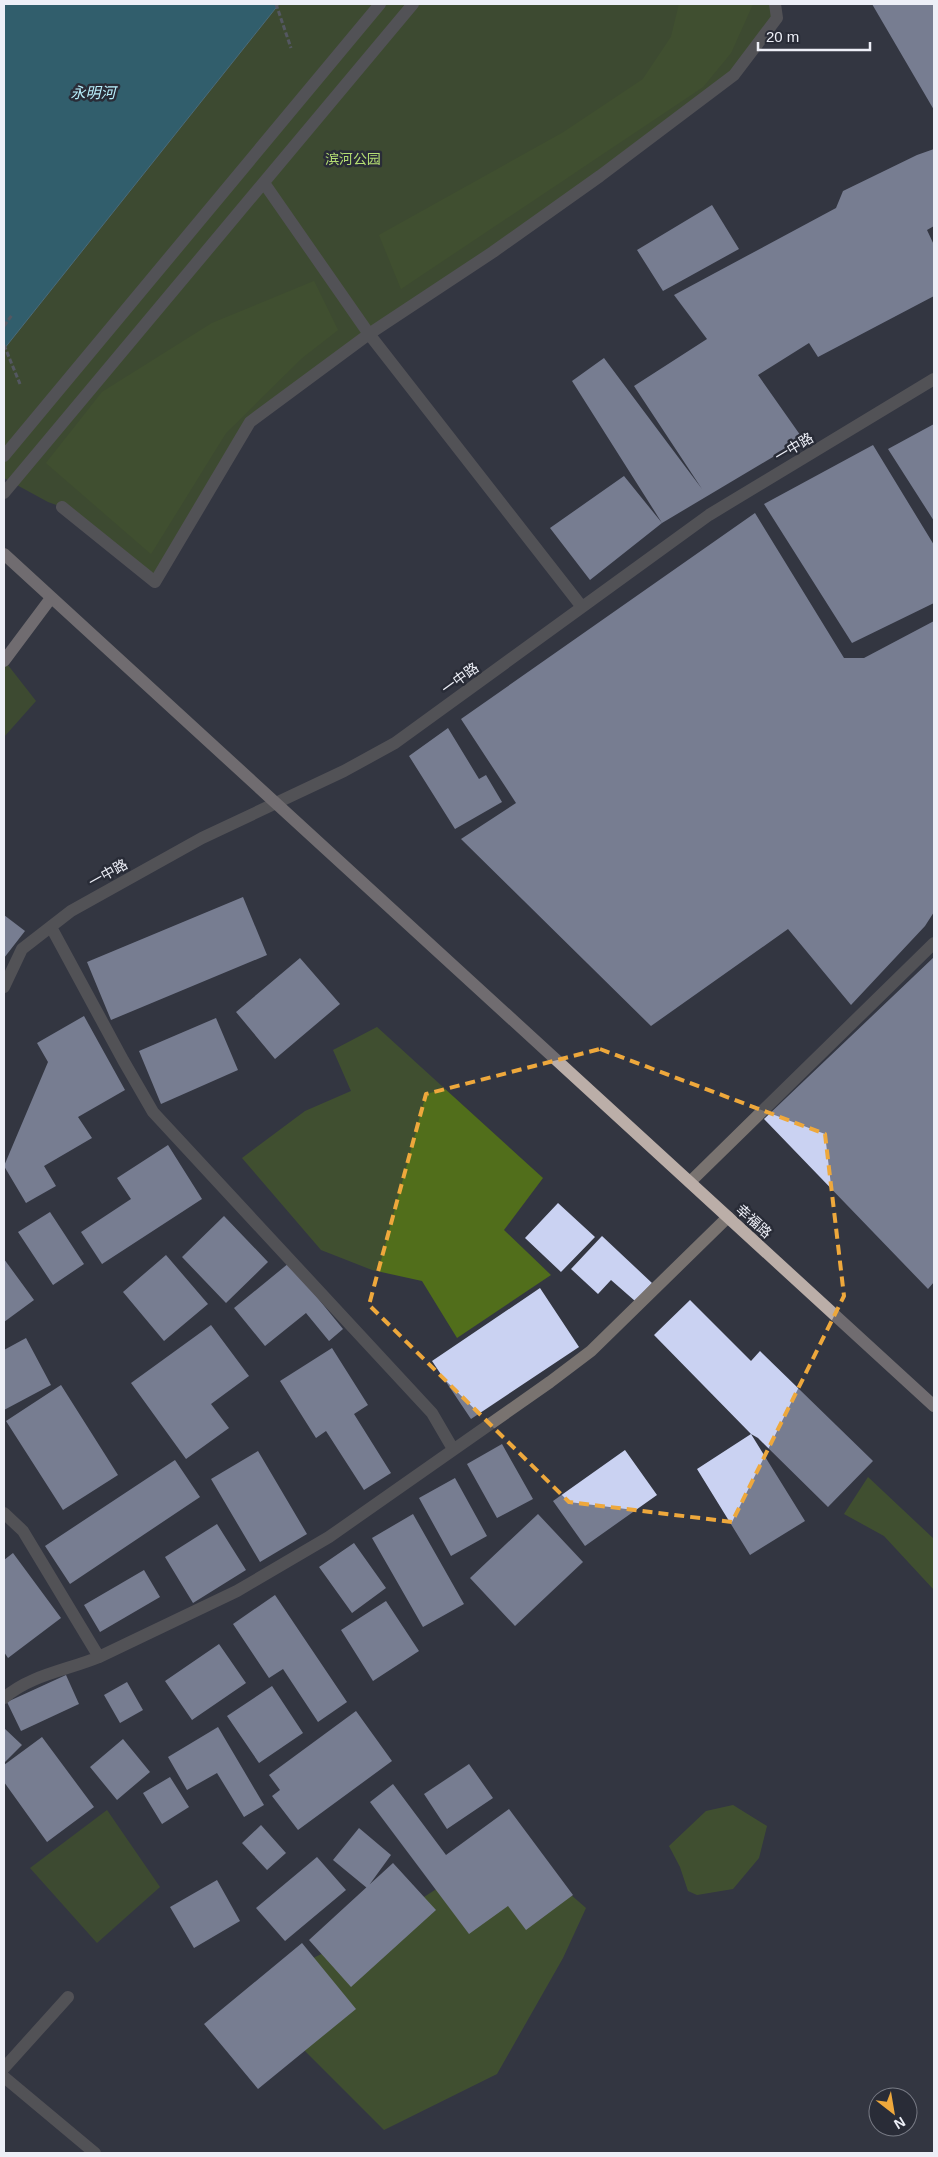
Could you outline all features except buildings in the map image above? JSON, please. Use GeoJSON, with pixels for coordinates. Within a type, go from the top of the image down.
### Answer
{"type":"FeatureCollection","features":[{"type":"Feature","properties":{"kind":"main road","name":"幸福路"},"geometry":{"type":"LineString","coordinates":[[5,556],[934,1406]]}},
{"type":"Feature","properties":{"kind":"main road"},"geometry":{"type":"LineString","coordinates":[[4,661],[51,598]]}},
{"type":"Feature","properties":{"kind":"street"},"geometry":{"type":"LineString","coordinates":[[4,456],[380,4]]}},
{"type":"Feature","properties":{"kind":"street"},"geometry":{"type":"LineString","coordinates":[[4,493],[413,4]]}},
{"type":"Feature","properties":{"kind":"street"},"geometry":{"type":"LineString","coordinates":[[62,507],[155,582],[250,422],[368,334],[500,247],[608,170],[734,75],[777,18],[775,4]]}},
{"type":"Feature","properties":{"kind":"street"},"geometry":{"type":"LineString","coordinates":[[264,183],[368,334],[582,607]]}},
{"type":"Feature","properties":{"kind":"street","name":"一中路"},"geometry":{"type":"LineString","coordinates":[[4,987],[22,949],[71,911],[202,838],[344,772],[395,743],[709,515],[934,379]]}},
{"type":"Feature","properties":{"kind":"street"},"geometry":{"type":"LineString","coordinates":[[51,927],[153,1112],[432,1413],[453,1449]]}},
{"type":"Feature","properties":{"kind":"street"},"geometry":{"type":"LineString","coordinates":[[690,1182],[934,943]]}},
{"type":"Feature","properties":{"kind":"street"},"geometry":{"type":"LineString","coordinates":[[4,1698],[11,1692],[45,1675],[99,1657],[237,1591],[329,1537],[550,1382],[591,1351],[728,1217]]}},
{"type":"Feature","properties":{"kind":"street"},"geometry":{"type":"LineString","coordinates":[[4,1513],[23,1531],[99,1657]]}},
{"type":"Feature","properties":{"kind":"street"},"geometry":{"type":"LineString","coordinates":[[4,2068],[68,1997]]}},
{"type":"Feature","properties":{"kind":"street"},"geometry":{"type":"LineString","coordinates":[[4,2077],[95,2153]]}},
{"type":"Feature","properties":{"kind":"path"},"geometry":{"type":"LineString","coordinates":[[276,4],[291,48]]}},
{"type":"Feature","properties":{"kind":"path"},"geometry":{"type":"LineString","coordinates":[[4,326],[12,315]]}},
{"type":"Feature","properties":{"kind":"path"},"geometry":{"type":"LineString","coordinates":[[4,345],[20,384]]}},
{"type":"Feature","properties":{"kind":"highlighted area"},"geometry":{"type":"Polygon","coordinates":[[[600,1049],[825,1134],[844,1296],[732,1522],[569,1502],[369,1305],[426,1094],[600,1049]]]}},
{"type":"Feature","properties":{"kind":"green space","name":"滨河公园"},"geometry":{"type":"Polygon","coordinates":[[[279,4],[775,4],[777,18],[734,75],[250,422],[155,582],[62,507],[48,502],[4,478],[4,349],[279,4]]]}},
{"type":"Feature","properties":{"kind":"green space"},"geometry":{"type":"Polygon","coordinates":[[[679,4],[753,4],[731,53],[703,87],[401,289],[379,235],[562,133],[643,79],[671,37],[679,4]]]}},
{"type":"Feature","properties":{"kind":"green space"},"geometry":{"type":"Polygon","coordinates":[[[314,281],[338,330],[302,358],[226,433],[151,554],[46,463],[102,392],[212,323],[314,281]]]}},
{"type":"Feature","properties":{"kind":"green space"},"geometry":{"type":"Polygon","coordinates":[[[4,660],[36,701],[4,737],[4,660]]]}},
{"type":"Feature","properties":{"kind":"green space"},"geometry":{"type":"Polygon","coordinates":[[[377,1027],[543,1178],[504,1230],[551,1275],[457,1338],[422,1281],[372,1270],[321,1250],[242,1158],[305,1111],[351,1091],[333,1050],[377,1027]]]}},
{"type":"Feature","properties":{"kind":"green space"},"geometry":{"type":"Polygon","coordinates":[[[868,1477],[934,1539],[934,1590],[884,1536],[844,1514],[868,1477]]]}},
{"type":"Feature","properties":{"kind":"green space"},"geometry":{"type":"Polygon","coordinates":[[[733,1805],[767,1826],[759,1858],[733,1889],[697,1895],[688,1891],[680,1867],[669,1846],[706,1811],[733,1805]]]}},
{"type":"Feature","properties":{"kind":"green space"},"geometry":{"type":"Polygon","coordinates":[[[107,1810],[160,1887],[97,1943],[30,1868],[107,1810]]]}},
{"type":"Feature","properties":{"kind":"green space"},"geometry":{"type":"Polygon","coordinates":[[[500,1833],[586,1908],[563,1958],[497,2074],[384,2130],[245,1991],[379,1926],[469,1868],[500,1833]]]}},
{"type":"Feature","properties":{"kind":"water","name":"永明河"},"geometry":{"type":"Polygon","coordinates":[[[4,4],[279,4],[4,349],[4,4]]]}}]}
